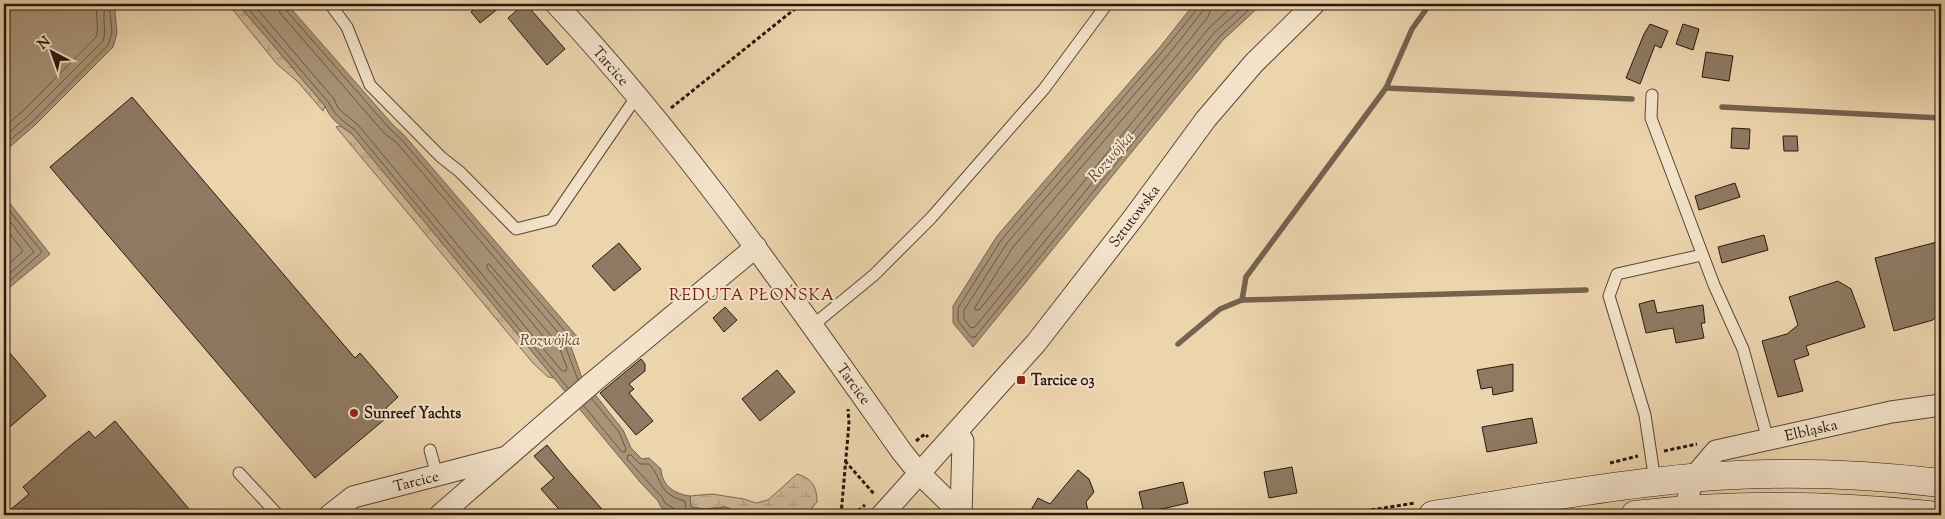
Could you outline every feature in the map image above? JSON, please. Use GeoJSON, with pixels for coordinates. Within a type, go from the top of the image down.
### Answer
{"type":"FeatureCollection","features":[{"type":"Feature","properties":{"kind":"main road"},"geometry":{"type":"LineString","coordinates":[[1433,515],[1569,493],[1655,481],[1693,478],[1818,474],[1941,483]]}},
{"type":"Feature","properties":{"kind":"main road"},"geometry":{"type":"LineString","coordinates":[[1635,515],[1685,509],[1713,512],[1814,508],[1929,515]]}},
{"type":"Feature","properties":{"kind":"street","name":"Tarcice"},"geometry":{"type":"LineString","coordinates":[[556,4],[657,119],[756,247],[919,473],[961,515]]}},
{"type":"Feature","properties":{"kind":"street","name":"Sztutowska"},"geometry":{"type":"LineString","coordinates":[[879,505],[919,473],[1036,343],[1134,217],[1206,119],[1254,64],[1314,4]]}},
{"type":"Feature","properties":{"kind":"street","name":"Tarcice"},"geometry":{"type":"LineString","coordinates":[[440,515],[592,383],[756,247]]}},
{"type":"Feature","properties":{"kind":"street","name":"Elbląska"},"geometry":{"type":"LineString","coordinates":[[1693,478],[1716,451],[1891,412],[1941,404]]}},
{"type":"Feature","properties":{"kind":"street"},"geometry":{"type":"LineString","coordinates":[[957,432],[963,441],[961,515]]}},
{"type":"Feature","properties":{"kind":"street","name":"Tarcice"},"geometry":{"type":"LineString","coordinates":[[330,515],[353,497],[508,457]]}},
{"type":"Feature","properties":{"kind":"street"},"geometry":{"type":"LineString","coordinates":[[1685,509],[1693,478]]}},
{"type":"Feature","properties":{"kind":"lane"},"geometry":{"type":"LineString","coordinates":[[330,4],[347,28],[370,85],[516,229],[552,220],[637,96]]}},
{"type":"Feature","properties":{"kind":"lane"},"geometry":{"type":"LineString","coordinates":[[812,326],[874,275],[931,218],[1044,88],[1107,4]]}},
{"type":"Feature","properties":{"kind":"lane"},"geometry":{"type":"LineString","coordinates":[[1652,95],[1651,118],[1702,255],[1743,350],[1768,440]]}},
{"type":"Feature","properties":{"kind":"lane"},"geometry":{"type":"LineString","coordinates":[[1655,481],[1645,415],[1609,296],[1618,274],[1702,255]]}},
{"type":"Feature","properties":{"kind":"lane"},"geometry":{"type":"LineString","coordinates":[[430,450],[437,475]]}},
{"type":"Feature","properties":{"kind":"lane"},"geometry":{"type":"LineString","coordinates":[[239,473],[278,515]]}},
{"type":"Feature","properties":{"kind":"path"},"geometry":{"type":"LineString","coordinates":[[657,119],[801,4]]}},
{"type":"Feature","properties":{"kind":"path"},"geometry":{"type":"LineString","coordinates":[[841,515],[849,423],[847,407]]}},
{"type":"Feature","properties":{"kind":"path"},"geometry":{"type":"LineString","coordinates":[[846,461],[879,505]]}},
{"type":"Feature","properties":{"kind":"green space"},"geometry":{"type":"Polygon","coordinates":[[[228,4],[238,4],[325,106],[323,111],[298,82],[277,64],[228,4]]]}},
{"type":"Feature","properties":{"kind":"green space"},"geometry":{"type":"Polygon","coordinates":[[[340,126],[351,133],[554,378],[548,377],[533,363],[336,127],[340,126]]]}},
{"type":"Feature","properties":{"kind":"green space"},"geometry":{"type":"Polygon","coordinates":[[[797,474],[810,481],[816,492],[817,502],[806,515],[747,515],[725,507],[704,509],[691,507],[690,496],[712,494],[744,499],[756,503],[768,500],[797,474]]]}},
{"type":"Feature","properties":{"kind":"water"},"geometry":{"type":"Polygon","coordinates":[[[4,4],[119,4],[115,12],[117,33],[113,47],[35,125],[4,152],[4,4]]]}},
{"type":"Feature","properties":{"kind":"water","name":"Rozwójka"},"geometry":{"type":"Polygon","coordinates":[[[238,4],[287,4],[393,125],[404,135],[579,339],[571,347],[582,378],[623,430],[631,448],[642,459],[649,458],[661,469],[664,480],[670,488],[690,496],[691,507],[704,509],[725,507],[747,515],[675,515],[661,507],[658,501],[640,482],[351,133],[339,125],[238,4]]]}},
{"type":"Feature","properties":{"kind":"water"},"geometry":{"type":"Polygon","coordinates":[[[1194,4],[1262,4],[1223,40],[973,347],[953,323],[953,306],[997,236],[1160,47],[1194,4]]]}},
{"type":"Feature","properties":{"kind":"water"},"geometry":{"type":"Polygon","coordinates":[[[4,196],[50,254],[4,292],[4,196]]]}},
{"type":"Feature","properties":{"kind":"building"},"geometry":{"type":"Polygon","coordinates":[[[480,4],[504,4],[480,23],[471,12],[480,4]]]}},
{"type":"Feature","properties":{"kind":"building"},"geometry":{"type":"Polygon","coordinates":[[[524,4],[565,49],[547,65],[508,18],[524,4]]]}},
{"type":"Feature","properties":{"kind":"building"},"geometry":{"type":"Polygon","coordinates":[[[1650,24],[1668,31],[1661,48],[1655,45],[1640,84],[1626,78],[1650,24]]]}},
{"type":"Feature","properties":{"kind":"building"},"geometry":{"type":"Polygon","coordinates":[[[1683,24],[1699,29],[1693,50],[1676,44],[1683,24]]]}},
{"type":"Feature","properties":{"kind":"building"},"geometry":{"type":"Polygon","coordinates":[[[1706,52],[1733,56],[1729,81],[1702,77],[1706,52]]]}},
{"type":"Feature","properties":{"kind":"building"},"geometry":{"type":"Polygon","coordinates":[[[132,97],[355,358],[360,353],[398,397],[386,408],[391,414],[315,478],[50,167],[132,97]]]}},
{"type":"Feature","properties":{"kind":"building"},"geometry":{"type":"Polygon","coordinates":[[[1732,128],[1750,129],[1749,149],[1731,148],[1732,128]]]}},
{"type":"Feature","properties":{"kind":"building"},"geometry":{"type":"Polygon","coordinates":[[[1783,136],[1797,136],[1798,151],[1784,151],[1783,136]]]}},
{"type":"Feature","properties":{"kind":"building"},"geometry":{"type":"Polygon","coordinates":[[[1735,183],[1740,197],[1699,210],[1695,196],[1735,183]]]}},
{"type":"Feature","properties":{"kind":"building"},"geometry":{"type":"Polygon","coordinates":[[[1764,235],[1768,250],[1722,263],[1718,247],[1764,235]]]}},
{"type":"Feature","properties":{"kind":"building"},"geometry":{"type":"Polygon","coordinates":[[[1941,241],[1940,312],[1933,320],[1894,331],[1875,258],[1941,241]]]}},
{"type":"Feature","properties":{"kind":"building"},"geometry":{"type":"Polygon","coordinates":[[[619,243],[641,269],[614,291],[592,266],[619,243]]]}},
{"type":"Feature","properties":{"kind":"building"},"geometry":{"type":"Polygon","coordinates":[[[1838,281],[1851,289],[1865,327],[1806,346],[1809,355],[1794,360],[1803,391],[1778,397],[1762,341],[1787,334],[1798,325],[1789,297],[1838,281]]]}},
{"type":"Feature","properties":{"kind":"building"},"geometry":{"type":"Polygon","coordinates":[[[1654,300],[1657,313],[1703,305],[1705,323],[1701,323],[1704,338],[1676,343],[1673,328],[1646,333],[1639,304],[1654,300]]]}},
{"type":"Feature","properties":{"kind":"building"},"geometry":{"type":"Polygon","coordinates":[[[725,307],[737,320],[724,332],[713,318],[725,307]]]}},
{"type":"Feature","properties":{"kind":"building"},"geometry":{"type":"Polygon","coordinates":[[[4,346],[46,396],[4,432],[4,346]]]}},
{"type":"Feature","properties":{"kind":"building"},"geometry":{"type":"Polygon","coordinates":[[[641,359],[645,364],[645,371],[629,384],[634,389],[629,393],[653,421],[636,435],[600,393],[641,359]]]}},
{"type":"Feature","properties":{"kind":"building"},"geometry":{"type":"Polygon","coordinates":[[[1513,364],[1513,391],[1493,395],[1492,387],[1481,389],[1477,370],[1513,364]]]}},
{"type":"Feature","properties":{"kind":"building"},"geometry":{"type":"Polygon","coordinates":[[[777,370],[795,392],[760,421],[742,399],[777,370]]]}},
{"type":"Feature","properties":{"kind":"building"},"geometry":{"type":"Polygon","coordinates":[[[1532,418],[1537,443],[1487,452],[1482,427],[1532,418]]]}},
{"type":"Feature","properties":{"kind":"building"},"geometry":{"type":"Polygon","coordinates":[[[115,421],[194,515],[4,515],[29,494],[23,487],[69,447],[89,431],[95,438],[115,421]]]}},
{"type":"Feature","properties":{"kind":"building"},"geometry":{"type":"Polygon","coordinates":[[[547,445],[607,515],[564,515],[541,489],[554,478],[534,456],[547,445]]]}},
{"type":"Feature","properties":{"kind":"building"},"geometry":{"type":"Polygon","coordinates":[[[1292,467],[1297,493],[1269,498],[1264,472],[1292,467]]]}},
{"type":"Feature","properties":{"kind":"building"},"geometry":{"type":"Polygon","coordinates":[[[1078,470],[1089,479],[1094,492],[1086,502],[1089,515],[1028,515],[1038,498],[1050,504],[1078,470]]]}},
{"type":"Feature","properties":{"kind":"building"},"geometry":{"type":"Polygon","coordinates":[[[1183,482],[1188,503],[1144,513],[1139,492],[1183,482]]]}},
{"type":"Feature","properties":{"kind":"waterway"},"geometry":{"type":"LineString","coordinates":[[1178,344],[1220,309],[1242,300],[1246,277],[1386,88],[1412,29],[1430,4]]}},
{"type":"Feature","properties":{"kind":"waterway"},"geometry":{"type":"LineString","coordinates":[[1386,88],[1632,99]]}},
{"type":"Feature","properties":{"kind":"waterway"},"geometry":{"type":"LineString","coordinates":[[1722,107],[1941,118]]}},
{"type":"Feature","properties":{"kind":"waterway"},"geometry":{"type":"LineString","coordinates":[[1242,300],[1586,290]]}},
{"type":"Feature","properties":{"kind":"place","name":"Tarcice 03"},"geometry":{"type":"Point","coordinates":[1021,380]}},
{"type":"Feature","properties":{"kind":"place","name":"Sunreef Yachts"},"geometry":{"type":"Point","coordinates":[354,413]}},
{"type":"Feature","properties":{"kind":"district","name":"REDUTA PŁOŃSKA"},"geometry":{"type":"Point","coordinates":[752,294]}}]}
